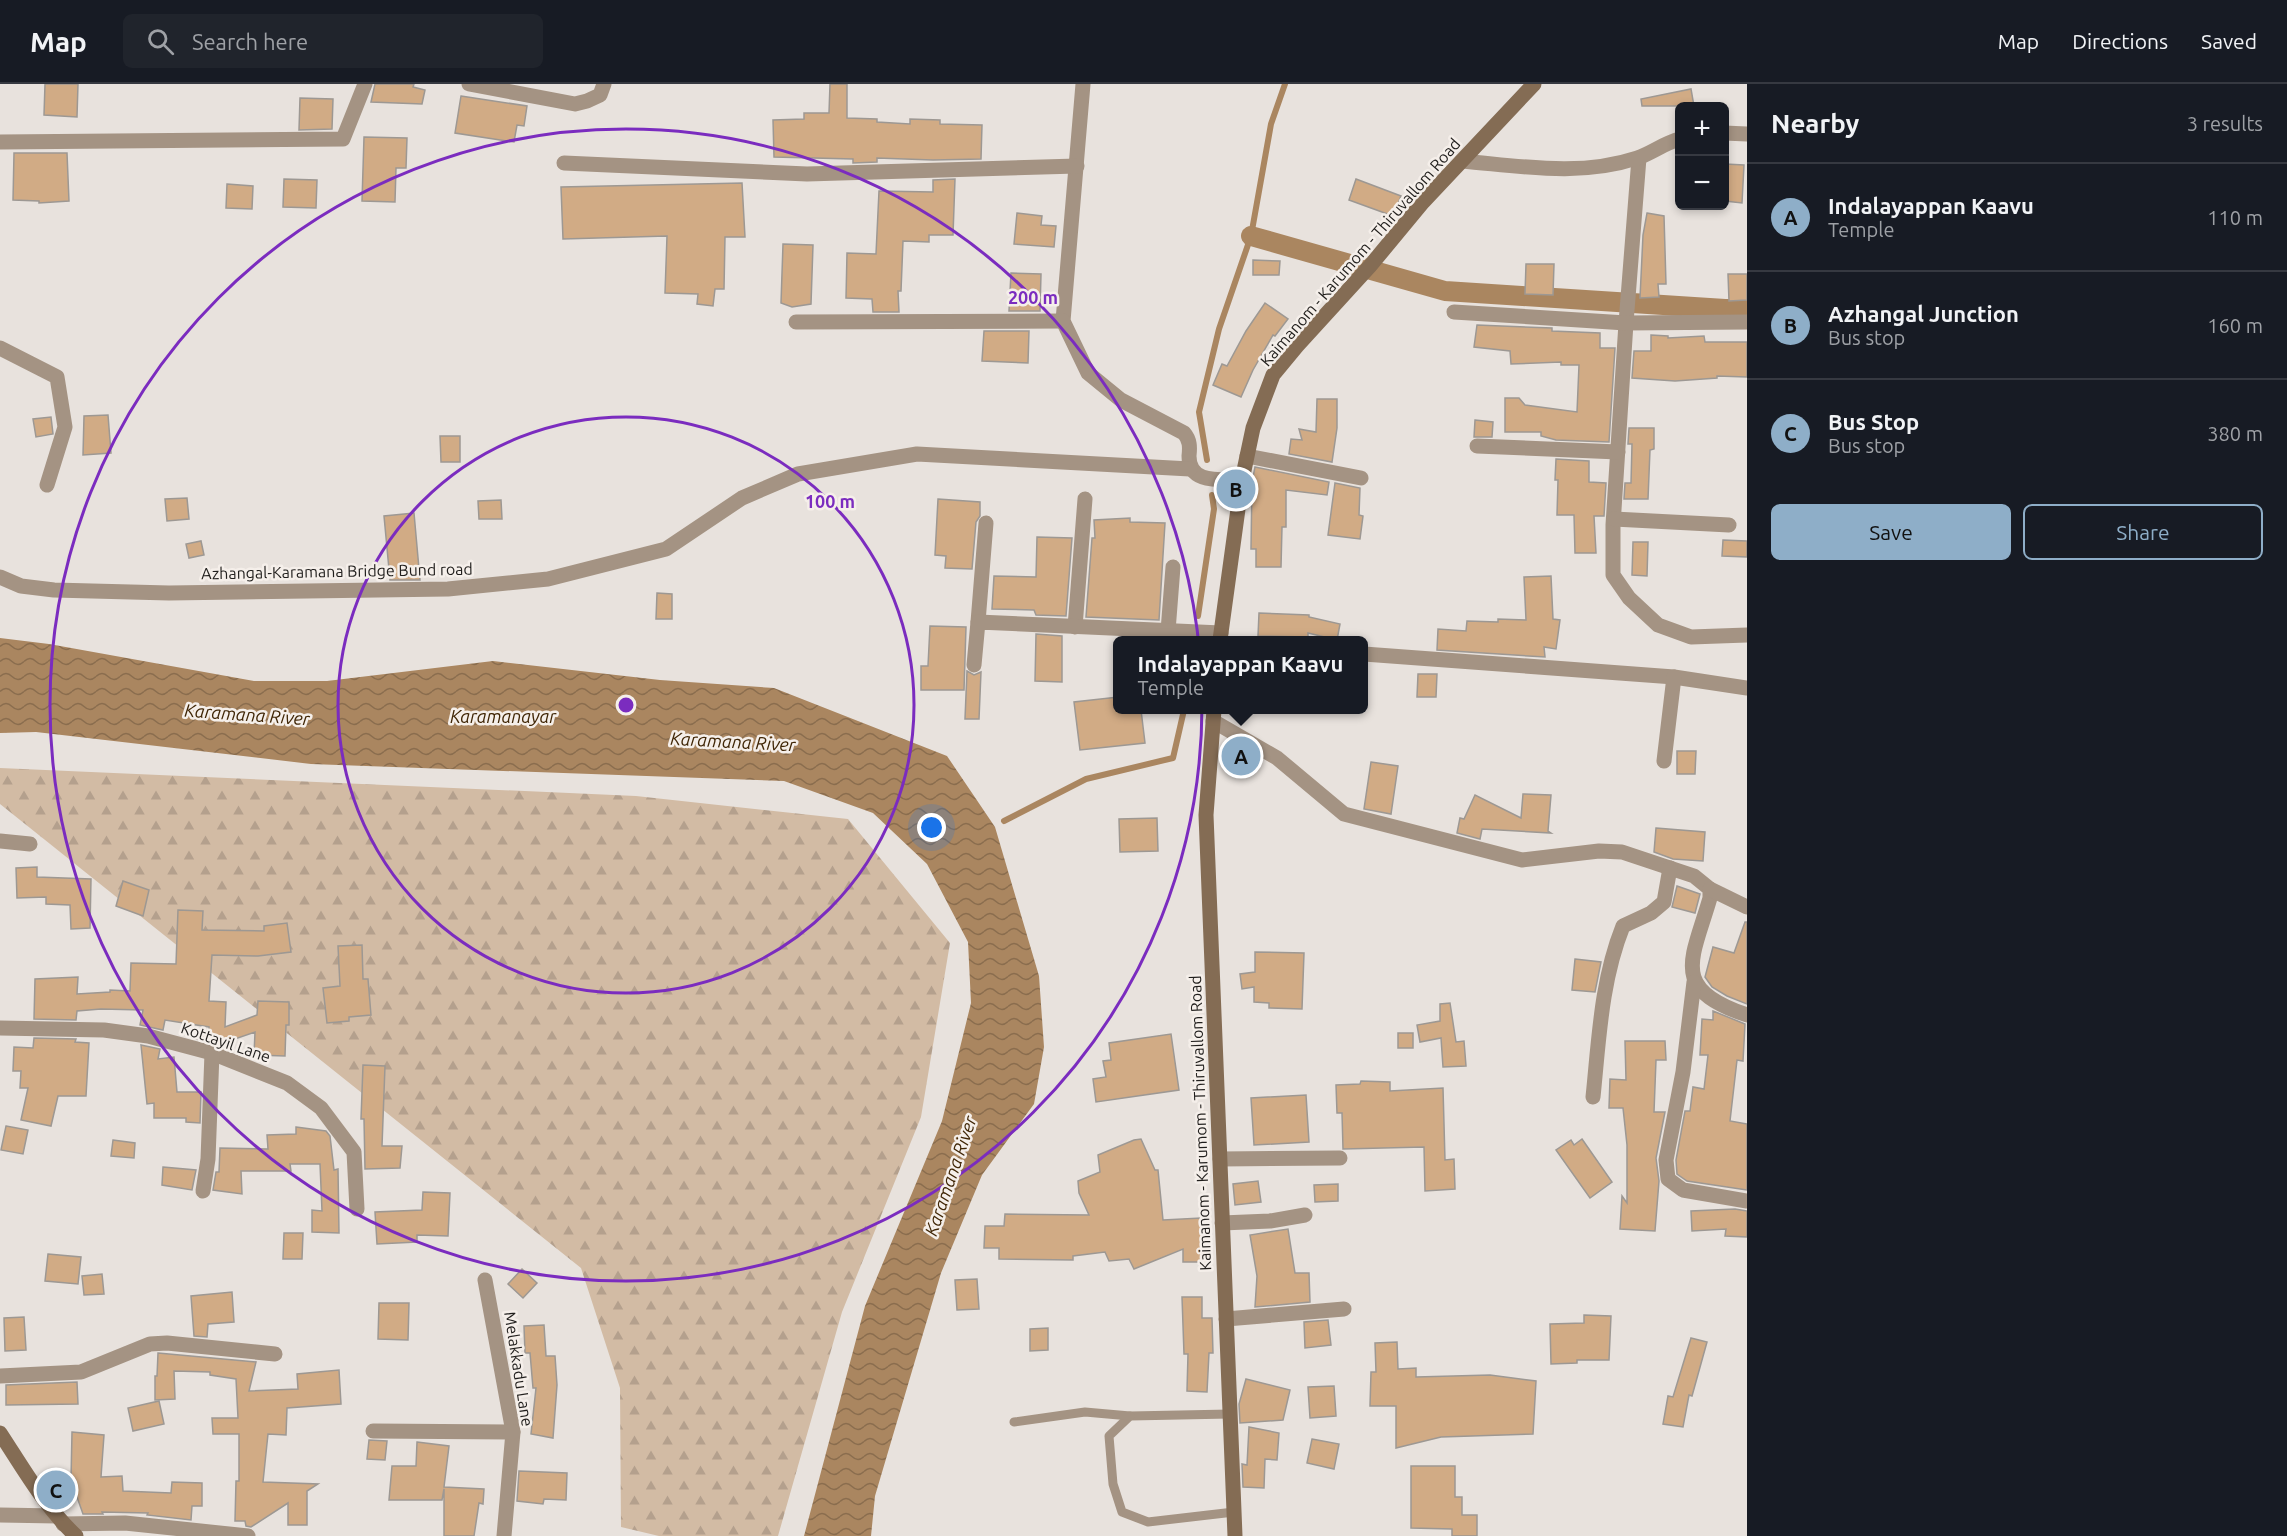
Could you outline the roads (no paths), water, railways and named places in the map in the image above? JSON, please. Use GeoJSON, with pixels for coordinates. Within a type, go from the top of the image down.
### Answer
{"type":"FeatureCollection","features":[{"type":"Feature","properties":{"kind":"main road","name":"Kaimanom - Karumom - Thiruvallom Road"},"geometry":{"type":"LineString","coordinates":[[1221,636],[1242,480],[1252,428],[1273,375],[1367,269],[1422,202],[1534,84]]}},
{"type":"Feature","properties":{"kind":"main road","name":"Kaimanom - Karumom - Thiruvallom Road"},"geometry":{"type":"LineString","coordinates":[[1214,715],[1206,815],[1235,1536]]}},
{"type":"Feature","properties":{"kind":"main road"},"geometry":{"type":"LineString","coordinates":[[0,1433],[60,1520],[76,1536]]}},
{"type":"Feature","properties":{"kind":"street"},"geometry":{"type":"LineString","coordinates":[[0,142],[343,139],[365,84]]}},
{"type":"Feature","properties":{"kind":"street"},"geometry":{"type":"LineString","coordinates":[[469,84],[575,104],[600,95],[604,84]]}},
{"type":"Feature","properties":{"kind":"street"},"geometry":{"type":"LineString","coordinates":[[1083,84],[1063,321],[1088,373],[1121,400],[1184,433],[1189,439],[1190,469]]}},
{"type":"Feature","properties":{"kind":"street"},"geometry":{"type":"LineString","coordinates":[[1729,133],[1747,134]]}},
{"type":"Feature","properties":{"kind":"street"},"geometry":{"type":"LineString","coordinates":[[1462,160],[1569,170],[1606,166],[1639,158],[1675,140]]}},
{"type":"Feature","properties":{"kind":"street"},"geometry":{"type":"LineString","coordinates":[[1639,158],[1618,452],[1613,575],[1629,598],[1658,625],[1691,637],[1747,635]]}},
{"type":"Feature","properties":{"kind":"street"},"geometry":{"type":"LineString","coordinates":[[564,163],[807,174],[1077,166]]}},
{"type":"Feature","properties":{"kind":"street"},"geometry":{"type":"LineString","coordinates":[[1454,312],[1627,310],[1747,322]]}},
{"type":"Feature","properties":{"kind":"street"},"geometry":{"type":"LineString","coordinates":[[796,322],[1063,321]]}},
{"type":"Feature","properties":{"kind":"street"},"geometry":{"type":"LineString","coordinates":[[0,348],[57,377],[66,427],[47,485]]}},
{"type":"Feature","properties":{"kind":"street"},"geometry":{"type":"LineString","coordinates":[[1477,446],[1618,452]]}},
{"type":"Feature","properties":{"kind":"street","name":"Azhangal-Karamana Bridge Bund road"},"geometry":{"type":"LineString","coordinates":[[0,577],[21,586],[54,590],[146,592],[448,589],[548,579],[666,549],[742,498],[798,474],[917,454],[1190,469],[1199,476],[1242,480]]}},
{"type":"Feature","properties":{"kind":"street"},"geometry":{"type":"LineString","coordinates":[[1247,456],[1361,478]]}},
{"type":"Feature","properties":{"kind":"street"},"geometry":{"type":"LineString","coordinates":[[1075,627],[1085,499]]}},
{"type":"Feature","properties":{"kind":"street"},"geometry":{"type":"LineString","coordinates":[[1614,519],[1729,525]]}},
{"type":"Feature","properties":{"kind":"street"},"geometry":{"type":"LineString","coordinates":[[974,665],[986,523]]}},
{"type":"Feature","properties":{"kind":"street"},"geometry":{"type":"LineString","coordinates":[[1168,631],[1173,567]]}},
{"type":"Feature","properties":{"kind":"street"},"geometry":{"type":"LineString","coordinates":[[978,622],[1168,631],[1212,636]]}},
{"type":"Feature","properties":{"kind":"street"},"geometry":{"type":"LineString","coordinates":[[1368,654],[1674,677],[1747,688]]}},
{"type":"Feature","properties":{"kind":"street"},"geometry":{"type":"LineString","coordinates":[[1664,761],[1674,677]]}},
{"type":"Feature","properties":{"kind":"street"},"geometry":{"type":"LineString","coordinates":[[1214,715],[1277,758],[1344,813],[1522,860],[1599,851],[1622,852],[1694,876],[1710,889],[1747,907]]}},
{"type":"Feature","properties":{"kind":"street"},"geometry":{"type":"LineString","coordinates":[[0,841],[30,844]]}},
{"type":"Feature","properties":{"kind":"street"},"geometry":{"type":"LineString","coordinates":[[1593,1097],[1602,999],[1619,936],[1623,926],[1652,913],[1664,902],[1670,868]]}},
{"type":"Feature","properties":{"kind":"street"},"geometry":{"type":"LineString","coordinates":[[1710,889],[1710,898],[1690,964],[1694,982],[1683,1072],[1666,1160],[1668,1179],[1683,1190],[1747,1202]]}},
{"type":"Feature","properties":{"kind":"street"},"geometry":{"type":"LineString","coordinates":[[1694,982],[1713,1001],[1747,1015]]}},
{"type":"Feature","properties":{"kind":"street","name":"Kottayil Lane"},"geometry":{"type":"LineString","coordinates":[[0,1028],[104,1030],[148,1036],[212,1053],[286,1083],[321,1108],[354,1152],[357,1209]]}},
{"type":"Feature","properties":{"kind":"street"},"geometry":{"type":"LineString","coordinates":[[203,1191],[208,1160],[212,1053]]}},
{"type":"Feature","properties":{"kind":"street"},"geometry":{"type":"LineString","coordinates":[[1220,1160],[1340,1158]]}},
{"type":"Feature","properties":{"kind":"street"},"geometry":{"type":"LineString","coordinates":[[1222,1222],[1270,1221],[1305,1215]]}},
{"type":"Feature","properties":{"kind":"street","name":"Melakkadu Lane"},"geometry":{"type":"LineString","coordinates":[[485,1280],[513,1432],[504,1536]]}},
{"type":"Feature","properties":{"kind":"street"},"geometry":{"type":"LineString","coordinates":[[1226,1319],[1344,1308]]}},
{"type":"Feature","properties":{"kind":"street"},"geometry":{"type":"LineString","coordinates":[[0,1376],[81,1372],[150,1344],[167,1343],[275,1354]]}},
{"type":"Feature","properties":{"kind":"street"},"geometry":{"type":"LineString","coordinates":[[373,1431],[513,1432]]}},
{"type":"Feature","properties":{"kind":"street"},"geometry":{"type":"LineString","coordinates":[[0,1515],[125,1523],[248,1536]]}},
{"type":"Feature","properties":{"kind":"lane"},"geometry":{"type":"LineString","coordinates":[[1014,1422],[1085,1412],[1130,1416],[1230,1414]]}},
{"type":"Feature","properties":{"kind":"lane"},"geometry":{"type":"LineString","coordinates":[[1130,1416],[1110,1436],[1113,1484],[1122,1512],[1148,1522],[1234,1512]]}},
{"type":"Feature","properties":{"kind":"water","name":"Karamanayar"},"geometry":{"type":"Polygon","coordinates":[[[0,638],[49,644],[254,681],[327,681],[493,661],[660,680],[774,688],[947,756],[995,827],[1039,976],[1044,1047],[1034,1104],[982,1175],[941,1273],[875,1496],[871,1536],[804,1536],[865,1306],[942,1121],[971,1003],[968,942],[927,864],[873,813],[784,781],[311,764],[36,732],[0,733],[0,638]]]}},
{"type":"Feature","properties":{"kind":"waterway"},"geometry":{"type":"LineString","coordinates":[[1207,460],[1199,412],[1219,329],[1251,236],[1271,124],[1285,84]]}},
{"type":"Feature","properties":{"kind":"waterway"},"geometry":{"type":"LineString","coordinates":[[1251,236],[1445,291],[1747,309]]}},
{"type":"Feature","properties":{"kind":"waterway"},"geometry":{"type":"LineString","coordinates":[[1198,616],[1214,509],[1212,495]]}},
{"type":"Feature","properties":{"kind":"waterway"},"geometry":{"type":"LineString","coordinates":[[1004,821],[1086,779],[1173,758],[1183,714]]}},
{"type":"Feature","properties":{"kind":"place","name":"Azhangal Junction"},"geometry":{"type":"Point","coordinates":[1236,489]}},
{"type":"Feature","properties":{"kind":"place","name":"Indalayappan Kaavu"},"geometry":{"type":"Point","coordinates":[1241,756]}},
{"type":"Feature","properties":{"kind":"place","name":"Bus Stop"},"geometry":{"type":"Point","coordinates":[56,1490]}},
{"type":"Feature","properties":{"kind":"water label","name":"Karamana River"},"geometry":{"type":"Point","coordinates":[247,715]}},
{"type":"Feature","properties":{"kind":"water label","name":"Karamana River"},"geometry":{"type":"Point","coordinates":[733,742]}},
{"type":"Feature","properties":{"kind":"water label","name":"Karamana River"},"geometry":{"type":"Point","coordinates":[951,1176]}}]}
